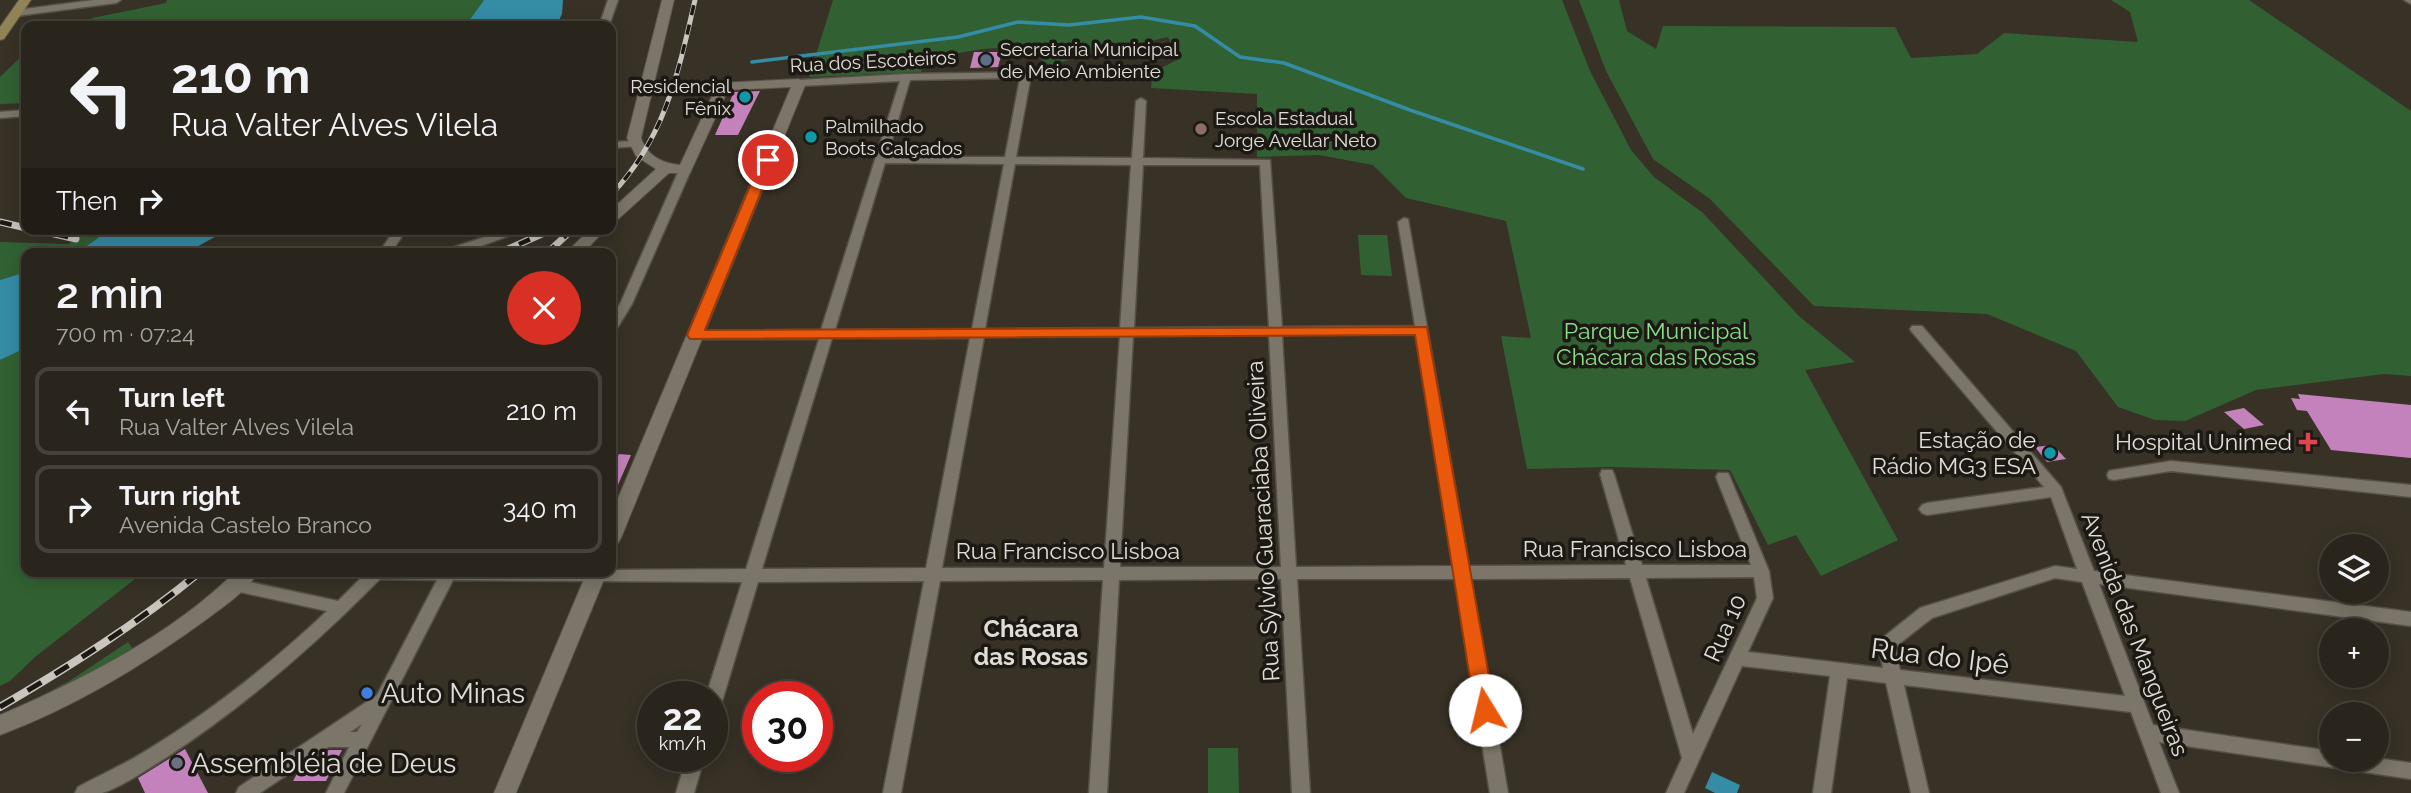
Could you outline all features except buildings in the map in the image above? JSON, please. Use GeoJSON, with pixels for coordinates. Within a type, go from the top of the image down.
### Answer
{"type":"FeatureCollection","features":[{"type":"Feature","properties":{"kind":"main road"},"geometry":{"type":"LineString","coordinates":[[0,36],[25,0]]}},
{"type":"Feature","properties":{"kind":"street"},"geometry":{"type":"LineString","coordinates":[[17,13],[116,0]]}},
{"type":"Feature","properties":{"kind":"street"},"geometry":{"type":"LineString","coordinates":[[606,21],[613,0]]}},
{"type":"Feature","properties":{"kind":"street"},"geometry":{"type":"LineString","coordinates":[[616,319],[626,304],[685,170],[665,168],[644,157],[634,138],[668,0]]}},
{"type":"Feature","properties":{"kind":"street","name":"Rua dos Escoteiros"},"geometry":{"type":"LineString","coordinates":[[685,170],[723,86],[906,76],[1026,75],[1010,160]]}},
{"type":"Feature","properties":{"kind":"street"},"geometry":{"type":"LineString","coordinates":[[719,681],[906,76]]}},
{"type":"Feature","properties":{"kind":"street"},"geometry":{"type":"LineString","coordinates":[[616,526],[799,83]]}},
{"type":"Feature","properties":{"kind":"street"},"geometry":{"type":"LineString","coordinates":[[1098,793],[1141,101]]}},
{"type":"Feature","properties":{"kind":"street"},"geometry":{"type":"LineString","coordinates":[[0,114],[21,113]]}},
{"type":"Feature","properties":{"kind":"street"},"geometry":{"type":"LineString","coordinates":[[616,145],[635,144]]}},
{"type":"Feature","properties":{"kind":"street"},"geometry":{"type":"LineString","coordinates":[[880,160],[1136,161]]}},
{"type":"Feature","properties":{"kind":"street"},"geometry":{"type":"LineString","coordinates":[[892,793],[1010,160]]}},
{"type":"Feature","properties":{"kind":"street","name":"Rua Sylvio Guaraciaba Oliveira"},"geometry":{"type":"LineString","coordinates":[[1136,161],[1266,162],[1301,793]]}},
{"type":"Feature","properties":{"kind":"street"},"geometry":{"type":"LineString","coordinates":[[616,213],[665,168]]}},
{"type":"Feature","properties":{"kind":"street"},"geometry":{"type":"LineString","coordinates":[[1404,222],[1499,793]]}},
{"type":"Feature","properties":{"kind":"street"},"geometry":{"type":"LineString","coordinates":[[464,248],[504,235]]}},
{"type":"Feature","properties":{"kind":"street"},"geometry":{"type":"LineString","coordinates":[[579,248],[593,235]]}},
{"type":"Feature","properties":{"kind":"street","name":"Avenida das Mangueiras"},"geometry":{"type":"LineString","coordinates":[[1917,329],[2056,491],[2170,793]]}},
{"type":"Feature","properties":{"kind":"street"},"geometry":{"type":"LineString","coordinates":[[695,335],[1421,330]]}},
{"type":"Feature","properties":{"kind":"street"},"geometry":{"type":"LineString","coordinates":[[2114,475],[2171,466],[2411,491]]}},
{"type":"Feature","properties":{"kind":"street"},"geometry":{"type":"LineString","coordinates":[[1607,474],[1691,757]]}},
{"type":"Feature","properties":{"kind":"street","name":"Rua 10"},"geometry":{"type":"LineString","coordinates":[[1675,793],[1765,597],[1760,571],[1723,478]]}},
{"type":"Feature","properties":{"kind":"street"},"geometry":{"type":"LineString","coordinates":[[1927,509],[2056,491]]}},
{"type":"Feature","properties":{"kind":"street","name":"Rua Francisco Lisboa"},"geometry":{"type":"LineString","coordinates":[[616,574],[1760,571]]}},
{"type":"Feature","properties":{"kind":"street"},"geometry":{"type":"LineString","coordinates":[[1920,793],[1886,645],[1926,613],[2055,572],[2411,619]]}},
{"type":"Feature","properties":{"kind":"street"},"geometry":{"type":"LineString","coordinates":[[83,793],[149,759],[194,729],[271,671],[342,608],[372,577]]}},
{"type":"Feature","properties":{"kind":"street"},"geometry":{"type":"LineString","coordinates":[[335,793],[446,577]]}},
{"type":"Feature","properties":{"kind":"street"},"geometry":{"type":"LineString","coordinates":[[505,793],[595,577]]}},
{"type":"Feature","properties":{"kind":"street"},"geometry":{"type":"LineString","coordinates":[[0,725],[91,684],[166,638],[242,579],[342,608]]}},
{"type":"Feature","properties":{"kind":"street","name":"Rua do Ipê"},"geometry":{"type":"LineString","coordinates":[[1737,658],[2137,705]]}},
{"type":"Feature","properties":{"kind":"street"},"geometry":{"type":"LineString","coordinates":[[1822,793],[1839,671]]}},
{"type":"Feature","properties":{"kind":"street"},"geometry":{"type":"LineString","coordinates":[[245,793],[384,699]]}},
{"type":"Feature","properties":{"kind":"street"},"geometry":{"type":"LineString","coordinates":[[2147,732],[2319,757]]}},
{"type":"Feature","properties":{"kind":"street"},"geometry":{"type":"LineString","coordinates":[[325,738],[363,740]]}},
{"type":"Feature","properties":{"kind":"street"},"geometry":{"type":"LineString","coordinates":[[2389,768],[2411,771]]}},
{"type":"Feature","properties":{"kind":"street"},"geometry":{"type":"LineString","coordinates":[[685,793],[691,772]]}},
{"type":"Feature","properties":{"kind":"green space"},"geometry":{"type":"Polygon","coordinates":[[[167,0],[484,0],[467,21],[91,21],[92,18],[166,3],[167,0]]]}},
{"type":"Feature","properties":{"kind":"green space","name":"Parque Municipal Chácara das Rosas"},"geometry":{"type":"Polygon","coordinates":[[[833,0],[1562,0],[1590,71],[1631,150],[1654,177],[1703,213],[1800,317],[1855,362],[1805,370],[1898,540],[1821,576],[1796,535],[1768,545],[1730,470],[1610,467],[1527,469],[1501,336],[1531,338],[1506,221],[1406,198],[1373,165],[1319,155],[1257,157],[1257,94],[1151,88],[1153,72],[1179,59],[1168,37],[1049,65],[1020,51],[989,48],[924,62],[921,72],[809,77],[833,0]]]}},
{"type":"Feature","properties":{"kind":"green space"},"geometry":{"type":"Polygon","coordinates":[[[1579,0],[1619,0],[1627,31],[1656,49],[1663,26],[1895,27],[1911,58],[1977,54],[2004,33],[2138,42],[2130,12],[2111,0],[2249,0],[2411,111],[2411,376],[2384,374],[2256,390],[2185,421],[2155,420],[2118,407],[2076,351],[1987,314],[1814,306],[1710,199],[1653,159],[1606,71],[1579,0]]]}},
{"type":"Feature","properties":{"kind":"green space"},"geometry":{"type":"Polygon","coordinates":[[[21,57],[21,103],[0,104],[0,77],[21,57]]]}},
{"type":"Feature","properties":{"kind":"green space"},"geometry":{"type":"Polygon","coordinates":[[[79,235],[102,235],[84,248],[21,248],[21,274],[0,280],[0,242],[69,244],[79,235]]]}},
{"type":"Feature","properties":{"kind":"green space"},"geometry":{"type":"Polygon","coordinates":[[[1358,235],[1387,235],[1392,276],[1361,275],[1358,235]]]}},
{"type":"Feature","properties":{"kind":"green space"},"geometry":{"type":"Polygon","coordinates":[[[21,350],[21,577],[138,577],[35,657],[10,681],[0,686],[0,360],[21,350]]]}},
{"type":"Feature","properties":{"kind":"green space"},"geometry":{"type":"Polygon","coordinates":[[[128,642],[135,652],[78,684],[24,705],[71,680],[128,642]]]}},
{"type":"Feature","properties":{"kind":"green space"},"geometry":{"type":"Polygon","coordinates":[[[1208,748],[1238,748],[1239,793],[1208,793],[1208,748]]]}},
{"type":"Feature","properties":{"kind":"water"},"geometry":{"type":"Polygon","coordinates":[[[484,0],[563,0],[558,21],[467,21],[484,0]]]}},
{"type":"Feature","properties":{"kind":"water"},"geometry":{"type":"Polygon","coordinates":[[[102,235],[218,235],[195,248],[84,248],[102,235]]]}},
{"type":"Feature","properties":{"kind":"water"},"geometry":{"type":"Polygon","coordinates":[[[21,274],[21,350],[0,360],[0,280],[21,274]]]}},
{"type":"Feature","properties":{"kind":"water"},"geometry":{"type":"Polygon","coordinates":[[[1712,772],[1740,785],[1737,793],[1715,793],[1705,788],[1712,772]]]}},
{"type":"Feature","properties":{"kind":"waterway"},"geometry":{"type":"LineString","coordinates":[[752,62],[958,37],[1018,22],[1069,25],[1141,17],[1195,26],[1240,57],[1284,63],[1410,110],[1583,169]]}},
{"type":"Feature","properties":{"kind":"railway"},"geometry":{"type":"LineString","coordinates":[[616,189],[645,151],[657,128],[675,79],[695,0]]}},
{"type":"Feature","properties":{"kind":"railway"},"geometry":{"type":"LineString","coordinates":[[0,222],[21,227]]}},
{"type":"Feature","properties":{"kind":"railway"},"geometry":{"type":"LineString","coordinates":[[59,235],[76,239]]}},
{"type":"Feature","properties":{"kind":"railway"},"geometry":{"type":"LineString","coordinates":[[510,248],[540,235]]}},
{"type":"Feature","properties":{"kind":"railway"},"geometry":{"type":"LineString","coordinates":[[552,248],[567,235]]}},
{"type":"Feature","properties":{"kind":"railway"},"geometry":{"type":"LineString","coordinates":[[0,707],[103,644],[194,577]]}},
{"type":"Feature","properties":{"kind":"place","name":"Secretaria Municipal de Meio Ambiente"},"geometry":{"type":"Point","coordinates":[986,60]}},
{"type":"Feature","properties":{"kind":"place","name":"Residencial Fênix"},"geometry":{"type":"Point","coordinates":[745,97]}},
{"type":"Feature","properties":{"kind":"place","name":"Escola Estadual Jorge Avellar Neto"},"geometry":{"type":"Point","coordinates":[1201,129]}},
{"type":"Feature","properties":{"kind":"place","name":"Palmilhado Boots Calçados"},"geometry":{"type":"Point","coordinates":[811,137]}},
{"type":"Feature","properties":{"kind":"place","name":"Hospital Unimed"},"geometry":{"type":"Point","coordinates":[2308,442]}},
{"type":"Feature","properties":{"kind":"place","name":"Estação de Rádio MG3 ESA"},"geometry":{"type":"Point","coordinates":[2050,453]}},
{"type":"Feature","properties":{"kind":"place","name":"Auto Minas"},"geometry":{"type":"Point","coordinates":[367,693]}},
{"type":"Feature","properties":{"kind":"place","name":"Assembléia de Deus"},"geometry":{"type":"Point","coordinates":[177,763]}},
{"type":"Feature","properties":{"kind":"district","name":"Chácara das Rosas"},"geometry":{"type":"Point","coordinates":[1031,643]}},
{"type":"Feature","properties":{"kind":"route"},"geometry":{"type":"LineString","coordinates":[[768,160],[695,335],[1421,330],[1485,710]]}}]}
